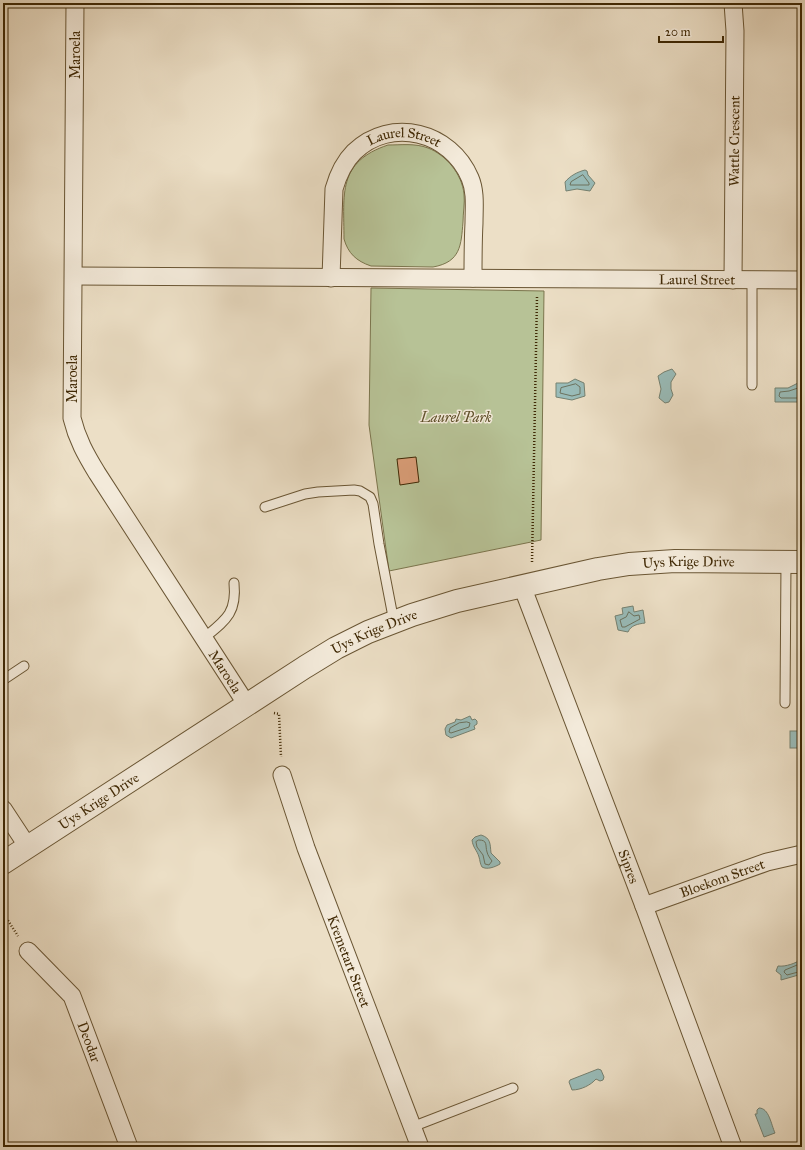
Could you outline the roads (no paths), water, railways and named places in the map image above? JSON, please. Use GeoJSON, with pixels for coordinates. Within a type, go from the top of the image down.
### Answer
{"type":"FeatureCollection","features":[{"type":"Feature","properties":{"kind":"street","name":"Maroela"},"geometry":{"type":"LineString","coordinates":[[75,3],[72,418],[75,433],[97,473],[247,704]]}},
{"type":"Feature","properties":{"kind":"street","name":"Wattle Crescent"},"geometry":{"type":"LineString","coordinates":[[733,3],[735,31],[733,280]]}},
{"type":"Feature","properties":{"kind":"street","name":"Laurel Street"},"geometry":{"type":"LineString","coordinates":[[331,278],[334,189],[338,176],[345,163],[354,152],[365,143],[392,133],[406,132],[421,134],[446,146],[457,156],[465,167],[471,180],[474,194],[473,278]]}},
{"type":"Feature","properties":{"kind":"street","name":"Laurel Street"},"geometry":{"type":"LineString","coordinates":[[74,276],[802,280]]}},
{"type":"Feature","properties":{"kind":"street","name":"Uys Krige Drive"},"geometry":{"type":"LineString","coordinates":[[3,863],[136,775],[336,648],[368,632],[394,622],[457,601],[598,569],[659,562],[794,562]]}},
{"type":"Feature","properties":{"kind":"street","name":"Sipres"},"geometry":{"type":"LineString","coordinates":[[522,586],[644,906],[733,1147]]}},
{"type":"Feature","properties":{"kind":"street","name":"Kremetart Street"},"geometry":{"type":"LineString","coordinates":[[282,775],[306,848],[420,1147]]}},
{"type":"Feature","properties":{"kind":"street"},"geometry":{"type":"LineString","coordinates":[[3,808],[28,847]]}},
{"type":"Feature","properties":{"kind":"street","name":"Bloekom Street"},"geometry":{"type":"LineString","coordinates":[[644,906],[767,862],[802,854]]}},
{"type":"Feature","properties":{"kind":"street","name":"Deodar"},"geometry":{"type":"LineString","coordinates":[[28,950],[72,996],[129,1147]]}},
{"type":"Feature","properties":{"kind":"lane"},"geometry":{"type":"LineString","coordinates":[[752,280],[752,385]]}},
{"type":"Feature","properties":{"kind":"lane"},"geometry":{"type":"LineString","coordinates":[[265,507],[305,494],[318,492],[354,490],[360,491],[370,497],[373,504],[394,622]]}},
{"type":"Feature","properties":{"kind":"lane"},"geometry":{"type":"LineString","coordinates":[[785,703],[794,562]]}},
{"type":"Feature","properties":{"kind":"lane"},"geometry":{"type":"LineString","coordinates":[[204,638],[222,624],[229,616],[234,598],[234,583]]}},
{"type":"Feature","properties":{"kind":"lane"},"geometry":{"type":"LineString","coordinates":[[3,680],[24,666]]}},
{"type":"Feature","properties":{"kind":"lane"},"geometry":{"type":"LineString","coordinates":[[412,1127],[513,1088]]}},
{"type":"Feature","properties":{"kind":"water"},"geometry":{"type":"Polygon","coordinates":[[[585,170],[595,183],[590,191],[577,189],[566,191],[565,182],[574,174],[585,170]]]}},
{"type":"Feature","properties":{"kind":"water"},"geometry":{"type":"Polygon","coordinates":[[[672,369],[676,374],[671,382],[673,395],[669,402],[665,403],[659,398],[661,389],[658,376],[672,369]]]}},
{"type":"Feature","properties":{"kind":"water"},"geometry":{"type":"Polygon","coordinates":[[[575,379],[584,383],[585,396],[572,400],[556,397],[556,383],[568,383],[575,379]]]}},
{"type":"Feature","properties":{"kind":"water"},"geometry":{"type":"Polygon","coordinates":[[[798,383],[802,385],[802,402],[775,402],[775,388],[788,388],[798,383]]]}},
{"type":"Feature","properties":{"kind":"water"},"geometry":{"type":"Polygon","coordinates":[[[633,606],[634,612],[643,610],[645,623],[633,626],[628,632],[618,630],[615,616],[623,614],[622,608],[633,606]]]}},
{"type":"Feature","properties":{"kind":"water"},"geometry":{"type":"Polygon","coordinates":[[[470,716],[472,720],[475,719],[477,721],[477,724],[474,726],[475,729],[451,738],[446,735],[445,729],[447,725],[455,722],[456,719],[461,720],[470,716]]]}},
{"type":"Feature","properties":{"kind":"water"},"geometry":{"type":"Polygon","coordinates":[[[790,731],[802,731],[802,748],[790,748],[790,731]]]}},
{"type":"Feature","properties":{"kind":"water"},"geometry":{"type":"Polygon","coordinates":[[[481,835],[487,838],[490,844],[491,853],[500,862],[500,864],[489,868],[482,867],[472,840],[481,835]]]}},
{"type":"Feature","properties":{"kind":"water"},"geometry":{"type":"Polygon","coordinates":[[[802,959],[802,974],[781,980],[781,975],[776,971],[778,966],[791,964],[802,959]]]}},
{"type":"Feature","properties":{"kind":"water"},"geometry":{"type":"Polygon","coordinates":[[[598,1069],[601,1070],[604,1077],[603,1080],[600,1081],[596,1079],[586,1087],[572,1090],[569,1082],[570,1080],[598,1069]]]}},
{"type":"Feature","properties":{"kind":"water"},"geometry":{"type":"Polygon","coordinates":[[[759,1108],[767,1114],[775,1133],[764,1137],[755,1114],[757,1114],[757,1110],[759,1108]]]}},
{"type":"Feature","properties":{"kind":"park label","name":"Laurel Park"},"geometry":{"type":"Point","coordinates":[456,417]}}]}
